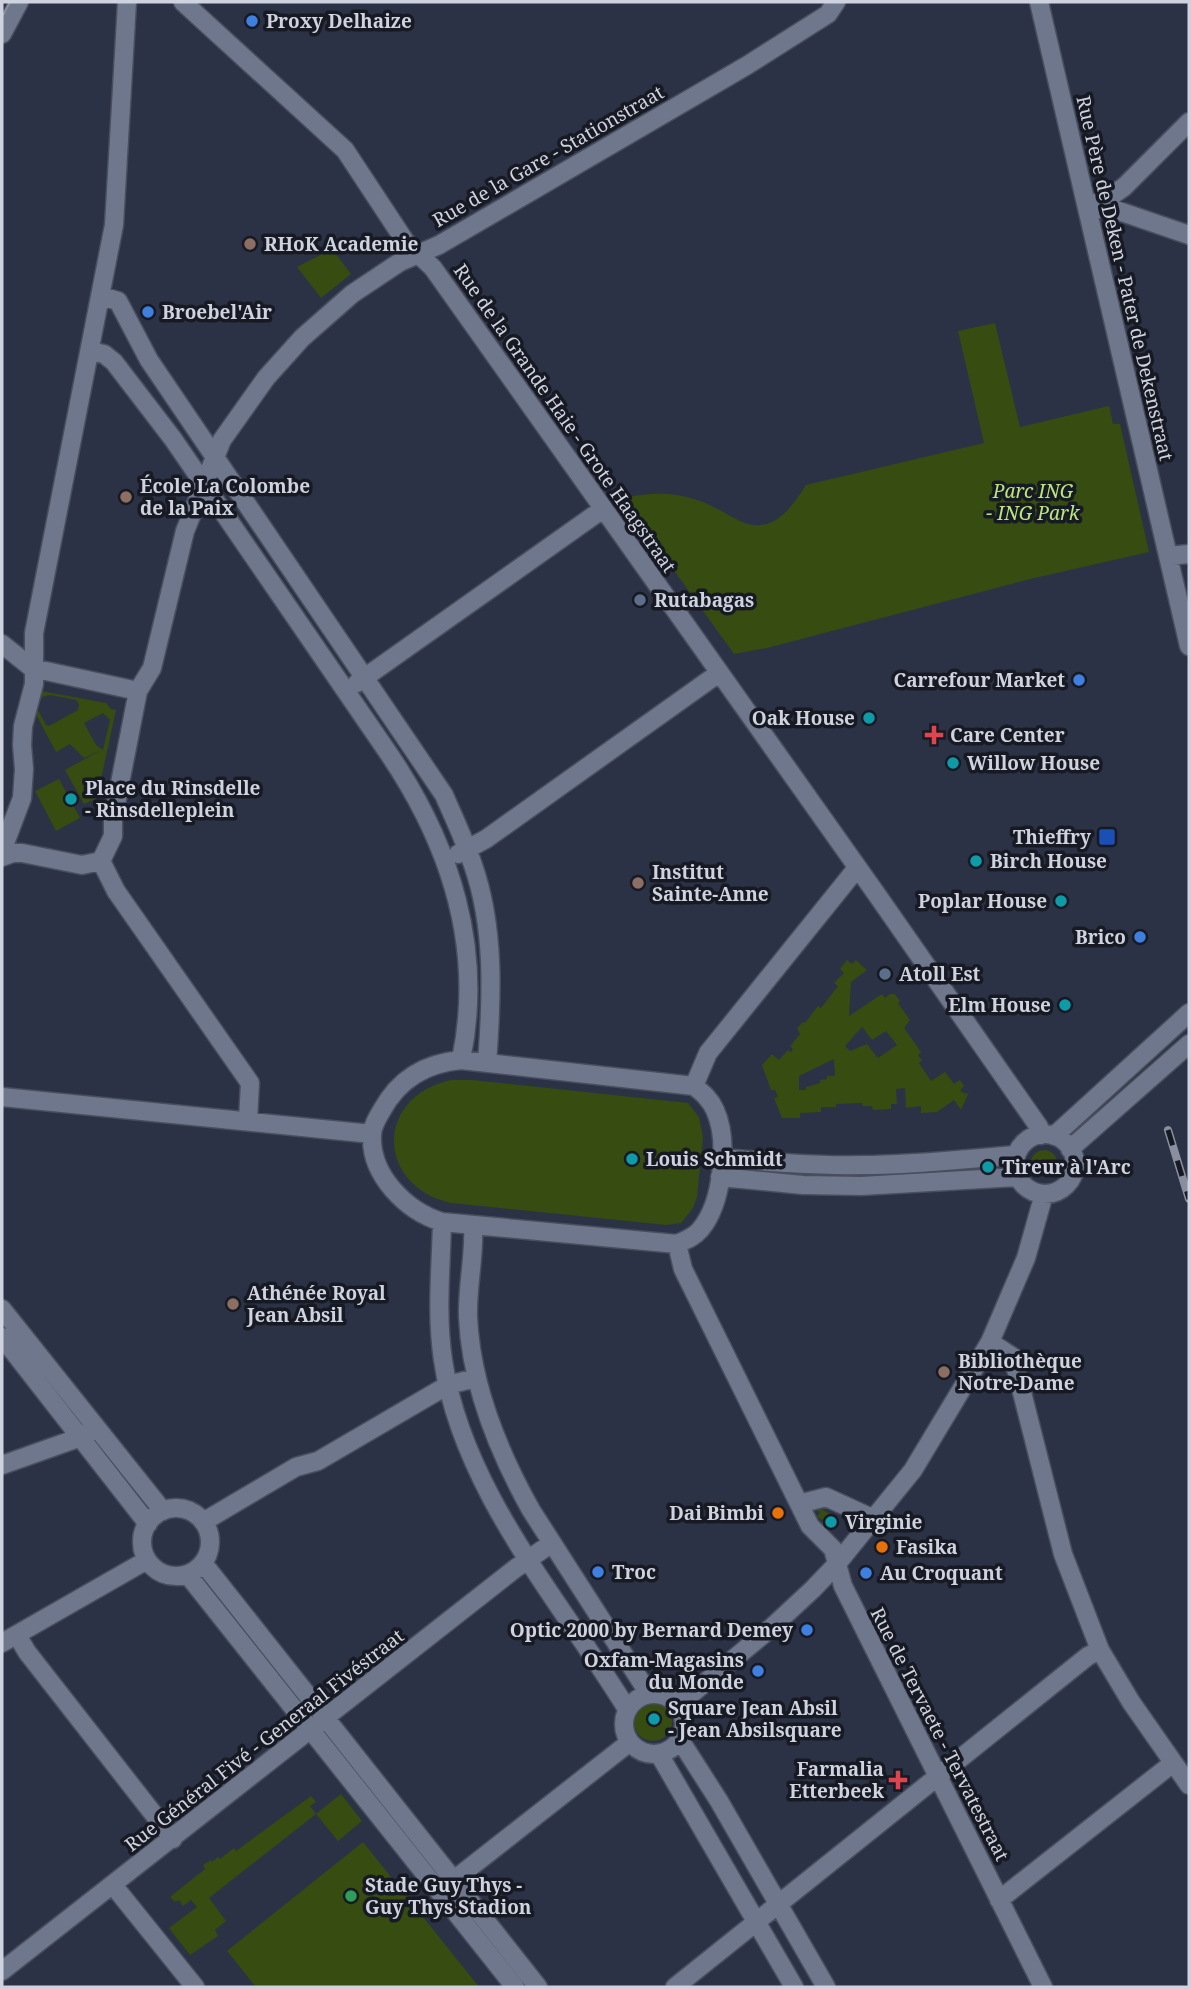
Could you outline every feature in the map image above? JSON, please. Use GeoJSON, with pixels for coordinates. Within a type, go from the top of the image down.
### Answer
{"type":"FeatureCollection","features":[{"type":"Feature","properties":{"kind":"street"},"geometry":{"type":"LineString","coordinates":[[2,34],[19,2]]}},
{"type":"Feature","properties":{"kind":"street"},"geometry":{"type":"LineString","coordinates":[[2,850],[22,798],[23,726],[34,684],[34,633],[114,225],[127,2]]}},
{"type":"Feature","properties":{"kind":"street","name":"Rue de la Grande Haie - Grote Haagstraat"},"geometry":{"type":"LineString","coordinates":[[183,2],[345,150],[405,241],[433,268],[1039,1127],[1048,1136]]}},
{"type":"Feature","properties":{"kind":"street","name":"Rue de la Gare - Stationstraat"},"geometry":{"type":"LineString","coordinates":[[138,691],[152,667],[185,531],[222,440],[266,378],[302,338],[352,294],[400,262],[439,245],[746,66],[828,14],[836,2]]}},
{"type":"Feature","properties":{"kind":"street","name":"Rue Père de Deken - Pater de Dekenstraat"},"geometry":{"type":"LineString","coordinates":[[1039,2],[1189,646]]}},
{"type":"Feature","properties":{"kind":"street"},"geometry":{"type":"LineString","coordinates":[[1087,207],[1124,187],[1189,122]]}},
{"type":"Feature","properties":{"kind":"street"},"geometry":{"type":"LineString","coordinates":[[1087,207],[1116,210],[1189,235]]}},
{"type":"Feature","properties":{"kind":"street"},"geometry":{"type":"LineString","coordinates":[[101,296],[118,301],[149,360],[444,795],[467,850],[479,888],[488,941],[492,996],[487,1063]]}},
{"type":"Feature","properties":{"kind":"street"},"geometry":{"type":"LineString","coordinates":[[90,351],[104,354],[114,362],[173,439],[404,775],[421,805],[446,859],[457,898],[467,963],[468,996],[461,1060]]}},
{"type":"Feature","properties":{"kind":"street"},"geometry":{"type":"LineString","coordinates":[[345,690],[603,509]]}},
{"type":"Feature","properties":{"kind":"street"},"geometry":{"type":"LineString","coordinates":[[1168,556],[1189,554]]}},
{"type":"Feature","properties":{"kind":"street"},"geometry":{"type":"LineString","coordinates":[[2,644],[32,668],[138,691],[113,819],[113,836],[101,861]]}},
{"type":"Feature","properties":{"kind":"street"},"geometry":{"type":"LineString","coordinates":[[446,859],[467,850],[719,673]]}},
{"type":"Feature","properties":{"kind":"street"},"geometry":{"type":"LineString","coordinates":[[2,857],[22,853],[82,865],[101,861]]}},
{"type":"Feature","properties":{"kind":"street"},"geometry":{"type":"LineString","coordinates":[[101,861],[116,891],[250,1083],[248,1120]]}},
{"type":"Feature","properties":{"kind":"street"},"geometry":{"type":"LineString","coordinates":[[694,1086],[708,1053],[857,867]]}},
{"type":"Feature","properties":{"kind":"street"},"geometry":{"type":"LineString","coordinates":[[1048,1136],[1063,1141],[1070,1149],[1074,1164],[1070,1181],[1056,1192],[1044,1194],[1029,1189],[1018,1177],[1016,1155],[1023,1144],[1048,1136],[1189,1013]]}},
{"type":"Feature","properties":{"kind":"street"},"geometry":{"type":"LineString","coordinates":[[1070,1149],[1189,1044]]}},
{"type":"Feature","properties":{"kind":"street"},"geometry":{"type":"LineString","coordinates":[[461,1060],[487,1063],[694,1086],[705,1095],[716,1112],[723,1158],[713,1205],[704,1224],[691,1238],[677,1244],[473,1226],[442,1222],[424,1214],[398,1196],[378,1164],[372,1133],[388,1099],[400,1085],[431,1066],[461,1060]]}},
{"type":"Feature","properties":{"kind":"street"},"geometry":{"type":"LineString","coordinates":[[1117,1078],[1120,1106]]}},
{"type":"Feature","properties":{"kind":"street"},"geometry":{"type":"LineString","coordinates":[[2,1097],[372,1133]]}},
{"type":"Feature","properties":{"kind":"street"},"geometry":{"type":"LineString","coordinates":[[723,1158],[861,1165],[925,1163],[1016,1155]]}},
{"type":"Feature","properties":{"kind":"street"},"geometry":{"type":"LineString","coordinates":[[720,1177],[803,1185],[861,1186],[1018,1177]]}},
{"type":"Feature","properties":{"kind":"street"},"geometry":{"type":"LineString","coordinates":[[678,1705],[771,1628],[836,1565],[913,1470],[990,1342],[1026,1258],[1044,1194]]}},
{"type":"Feature","properties":{"kind":"street"},"geometry":{"type":"LineString","coordinates":[[442,1222],[439,1303],[442,1351],[454,1407],[478,1468],[505,1522],[627,1709]]}},
{"type":"Feature","properties":{"kind":"street"},"geometry":{"type":"LineString","coordinates":[[473,1226],[468,1320],[476,1378],[490,1423],[515,1481],[649,1693]]}},
{"type":"Feature","properties":{"kind":"street","name":"Rue de Tervaete - Tervatestraat"},"geometry":{"type":"LineString","coordinates":[[677,1244],[683,1269],[810,1526],[826,1539],[833,1549],[843,1586],[1043,1987]]}},
{"type":"Feature","properties":{"kind":"street"},"geometry":{"type":"LineString","coordinates":[[2,1309],[89,1432],[148,1524]]}},
{"type":"Feature","properties":{"kind":"street"},"geometry":{"type":"LineString","coordinates":[[2,1337],[163,1511]]}},
{"type":"Feature","properties":{"kind":"street"},"geometry":{"type":"LineString","coordinates":[[990,1342],[1013,1357],[1063,1554],[1100,1650],[1131,1702],[1189,1785]]}},
{"type":"Feature","properties":{"kind":"street"},"geometry":{"type":"LineString","coordinates":[[203,1522],[296,1466],[318,1461],[448,1385],[476,1378]]}},
{"type":"Feature","properties":{"kind":"street"},"geometry":{"type":"LineString","coordinates":[[2,1465],[89,1432]]}},
{"type":"Feature","properties":{"kind":"street"},"geometry":{"type":"LineString","coordinates":[[799,1504],[826,1497],[874,1519]]}},
{"type":"Feature","properties":{"kind":"street"},"geometry":{"type":"LineString","coordinates":[[163,1511],[189,1511],[203,1522],[209,1547],[203,1563],[187,1574],[169,1575],[160,1572],[147,1560],[142,1546],[148,1524],[163,1511]]}},
{"type":"Feature","properties":{"kind":"street","name":"Rue Général Fivé - Generaal Fivéstraat"},"geometry":{"type":"LineString","coordinates":[[2,1973],[528,1559],[552,1543]]}},
{"type":"Feature","properties":{"kind":"street"},"geometry":{"type":"LineString","coordinates":[[147,1560],[9,1639],[27,1652],[173,1839]]}},
{"type":"Feature","properties":{"kind":"street"},"geometry":{"type":"LineString","coordinates":[[203,1563],[326,1718],[447,1886],[515,1987]]}},
{"type":"Feature","properties":{"kind":"street"},"geometry":{"type":"LineString","coordinates":[[187,1574],[312,1730],[538,1987]]}},
{"type":"Feature","properties":{"kind":"street"},"geometry":{"type":"LineString","coordinates":[[675,1987],[1088,1656],[1100,1650]]}},
{"type":"Feature","properties":{"kind":"street"},"geometry":{"type":"LineString","coordinates":[[649,1693],[665,1695],[678,1705],[682,1711],[684,1726],[680,1740],[674,1747],[659,1754],[646,1753],[630,1742],[623,1723],[627,1709],[636,1699],[649,1693]]}},
{"type":"Feature","properties":{"kind":"street"},"geometry":{"type":"LineString","coordinates":[[680,1740],[719,1801],[826,1987]]}},
{"type":"Feature","properties":{"kind":"street"},"geometry":{"type":"LineString","coordinates":[[447,1886],[630,1742]]}},
{"type":"Feature","properties":{"kind":"street"},"geometry":{"type":"LineString","coordinates":[[659,1754],[794,1987]]}},
{"type":"Feature","properties":{"kind":"street"},"geometry":{"type":"LineString","coordinates":[[999,1900],[1172,1763]]}},
{"type":"Feature","properties":{"kind":"street"},"geometry":{"type":"LineString","coordinates":[[113,1885],[195,1987]]}},
{"type":"Feature","properties":{"kind":"street"},"geometry":{"type":"LineString","coordinates":[[2,1973],[12,1987]]}},
{"type":"Feature","properties":{"kind":"green space"},"geometry":{"type":"Polygon","coordinates":[[[332,249],[351,274],[321,298],[297,267],[332,249]]]}},
{"type":"Feature","properties":{"kind":"green space","name":"Parc ING - ING Park"},"geometry":{"type":"Polygon","coordinates":[[[995,323],[1020,427],[1109,406],[1113,424],[1120,424],[1149,552],[1030,579],[767,648],[734,654],[622,498],[650,494],[678,495],[703,502],[742,522],[763,525],[788,510],[806,485],[984,443],[958,331],[995,323]]]}},
{"type":"Feature","properties":{"kind":"green space"},"geometry":{"type":"Polygon","coordinates":[[[36,690],[106,703],[116,710],[97,798],[84,804],[65,770],[101,750],[84,758],[70,744],[56,752],[32,707],[36,690]],[[50,695],[42,697],[37,708],[46,725],[49,726],[78,710],[79,704],[76,700],[50,695]],[[103,713],[84,723],[96,745],[103,750],[110,720],[103,713]]]}},
{"type":"Feature","properties":{"kind":"green space"},"geometry":{"type":"Polygon","coordinates":[[[59,779],[80,818],[56,831],[35,791],[59,779]]]}},
{"type":"Feature","properties":{"kind":"green space"},"geometry":{"type":"Polygon","coordinates":[[[847,960],[852,964],[856,960],[867,970],[851,982],[849,1016],[882,994],[885,998],[895,994],[910,1020],[904,1028],[921,1052],[918,1055],[922,1060],[919,1063],[931,1081],[945,1072],[954,1084],[960,1080],[964,1086],[960,1091],[966,1094],[969,1092],[961,1110],[954,1100],[937,1112],[921,1113],[921,1106],[906,1108],[905,1088],[896,1089],[897,1104],[891,1104],[891,1109],[873,1110],[872,1106],[863,1106],[862,1103],[836,1104],[836,1107],[821,1107],[821,1112],[800,1113],[800,1118],[782,1118],[774,1098],[778,1097],[775,1090],[771,1090],[762,1065],[772,1054],[779,1060],[788,1050],[791,1052],[793,1049],[790,1046],[800,1034],[797,1028],[805,1023],[818,1006],[821,1008],[838,986],[834,983],[844,973],[840,969],[847,960]],[[862,1027],[845,1046],[850,1051],[867,1044],[878,1058],[897,1045],[886,1031],[872,1040],[862,1027]],[[834,1059],[799,1076],[799,1090],[806,1090],[806,1087],[820,1083],[820,1080],[827,1079],[827,1076],[835,1076],[834,1059]]]}},
{"type":"Feature","properties":{"kind":"green space"},"geometry":{"type":"Polygon","coordinates":[[[451,1080],[688,1103],[699,1117],[703,1137],[697,1197],[693,1208],[681,1223],[666,1225],[451,1203],[426,1194],[409,1179],[398,1161],[394,1142],[397,1122],[408,1104],[426,1089],[451,1080]]]}},
{"type":"Feature","properties":{"kind":"green space"},"geometry":{"type":"Polygon","coordinates":[[[1044,1150],[1053,1154],[1057,1163],[1053,1172],[1044,1176],[1035,1172],[1031,1163],[1035,1154],[1044,1150]]]}},
{"type":"Feature","properties":{"kind":"green space"},"geometry":{"type":"Polygon","coordinates":[[[996,1163],[996,1171],[840,1179],[747,1174],[747,1167],[996,1163]]]}},
{"type":"Feature","properties":{"kind":"green space"},"geometry":{"type":"Polygon","coordinates":[[[815,1505],[838,1519],[828,1530],[821,1525],[823,1520],[817,1517],[820,1512],[813,1508],[815,1505]]]}},
{"type":"Feature","properties":{"kind":"green space"},"geometry":{"type":"Polygon","coordinates":[[[212,1582],[308,1703],[301,1708],[205,1588],[212,1582]]]}},
{"type":"Feature","properties":{"kind":"green space","name":"Square Jean Absil - Jean Absilsquare"},"geometry":{"type":"Polygon","coordinates":[[[653,1703],[666,1709],[672,1722],[666,1735],[653,1741],[640,1735],[634,1722],[640,1709],[653,1703]]]}},
{"type":"Feature","properties":{"kind":"green space"},"geometry":{"type":"Polygon","coordinates":[[[341,1794],[362,1821],[338,1841],[316,1814],[341,1794]]]}},
{"type":"Feature","properties":{"kind":"green space"},"geometry":{"type":"Polygon","coordinates":[[[311,1796],[316,1802],[310,1806],[316,1814],[209,1898],[226,1921],[215,1930],[218,1936],[190,1955],[169,1928],[197,1907],[191,1900],[183,1906],[179,1900],[175,1902],[170,1897],[205,1869],[203,1865],[218,1857],[220,1859],[234,1848],[236,1851],[311,1796]]]}},
{"type":"Feature","properties":{"kind":"green space","name":"Stade Guy Thys - Guy Thys Stadion"},"geometry":{"type":"Polygon","coordinates":[[[363,1842],[479,1987],[256,1987],[227,1951],[363,1842]]]}},
{"type":"Feature","properties":{"kind":"tram line"},"geometry":{"type":"LineString","coordinates":[[2,17],[10,2]]}},
{"type":"Feature","properties":{"kind":"railway"},"geometry":{"type":"LineString","coordinates":[[1168,1130],[1189,1199]]}},
{"type":"Feature","properties":{"kind":"place","name":"Proxy Delhaize"},"geometry":{"type":"Point","coordinates":[252,21]}},
{"type":"Feature","properties":{"kind":"place","name":"RHoK Academie"},"geometry":{"type":"Point","coordinates":[250,244]}},
{"type":"Feature","properties":{"kind":"place","name":"Broebel'Air"},"geometry":{"type":"Point","coordinates":[148,312]}},
{"type":"Feature","properties":{"kind":"place","name":"École La Colombe de la Paix"},"geometry":{"type":"Point","coordinates":[126,497]}},
{"type":"Feature","properties":{"kind":"place","name":"Rutabagas"},"geometry":{"type":"Point","coordinates":[640,600]}},
{"type":"Feature","properties":{"kind":"place","name":"Carrefour Market"},"geometry":{"type":"Point","coordinates":[1079,680]}},
{"type":"Feature","properties":{"kind":"place","name":"Oak House"},"geometry":{"type":"Point","coordinates":[869,718]}},
{"type":"Feature","properties":{"kind":"place","name":"Care Center"},"geometry":{"type":"Point","coordinates":[934,735]}},
{"type":"Feature","properties":{"kind":"place","name":"Willow House"},"geometry":{"type":"Point","coordinates":[953,763]}},
{"type":"Feature","properties":{"kind":"place","name":"Place du Rinsdelle - Rinsdelleplein"},"geometry":{"type":"Point","coordinates":[71,799]}},
{"type":"Feature","properties":{"kind":"place","name":"Thieffry"},"geometry":{"type":"Point","coordinates":[1107,837]}},
{"type":"Feature","properties":{"kind":"place","name":"Birch House"},"geometry":{"type":"Point","coordinates":[976,861]}},
{"type":"Feature","properties":{"kind":"place","name":"Institut Sainte-Anne"},"geometry":{"type":"Point","coordinates":[638,883]}},
{"type":"Feature","properties":{"kind":"place","name":"Poplar House"},"geometry":{"type":"Point","coordinates":[1061,901]}},
{"type":"Feature","properties":{"kind":"place","name":"Brico"},"geometry":{"type":"Point","coordinates":[1140,937]}},
{"type":"Feature","properties":{"kind":"place","name":"Atoll Est"},"geometry":{"type":"Point","coordinates":[885,974]}},
{"type":"Feature","properties":{"kind":"place","name":"Elm House"},"geometry":{"type":"Point","coordinates":[1065,1005]}},
{"type":"Feature","properties":{"kind":"place","name":"Louis Schmidt"},"geometry":{"type":"Point","coordinates":[632,1159]}},
{"type":"Feature","properties":{"kind":"place","name":"Tireur à l'Arc"},"geometry":{"type":"Point","coordinates":[988,1167]}},
{"type":"Feature","properties":{"kind":"place","name":"Athénée Royal Jean Absil"},"geometry":{"type":"Point","coordinates":[233,1304]}},
{"type":"Feature","properties":{"kind":"place","name":"Bibliothèque Notre-Dame"},"geometry":{"type":"Point","coordinates":[944,1372]}},
{"type":"Feature","properties":{"kind":"place","name":"Dai Bimbi"},"geometry":{"type":"Point","coordinates":[778,1513]}},
{"type":"Feature","properties":{"kind":"place","name":"Virginie"},"geometry":{"type":"Point","coordinates":[831,1522]}},
{"type":"Feature","properties":{"kind":"place","name":"Fasika"},"geometry":{"type":"Point","coordinates":[882,1547]}},
{"type":"Feature","properties":{"kind":"place","name":"Troc"},"geometry":{"type":"Point","coordinates":[598,1572]}},
{"type":"Feature","properties":{"kind":"place","name":"Au Croquant"},"geometry":{"type":"Point","coordinates":[866,1573]}},
{"type":"Feature","properties":{"kind":"place","name":"Optic 2000 by Bernard Demey"},"geometry":{"type":"Point","coordinates":[807,1630]}},
{"type":"Feature","properties":{"kind":"place","name":"Oxfam-Magasins du Monde"},"geometry":{"type":"Point","coordinates":[758,1671]}},
{"type":"Feature","properties":{"kind":"place","name":"Square Jean Absil - Jean Absilsquare"},"geometry":{"type":"Point","coordinates":[654,1719]}},
{"type":"Feature","properties":{"kind":"place","name":"Farmalia Etterbeek"},"geometry":{"type":"Point","coordinates":[898,1780]}},
{"type":"Feature","properties":{"kind":"place","name":"Stade Guy Thys - Guy Thys Stadion"},"geometry":{"type":"Point","coordinates":[351,1896]}}]}
